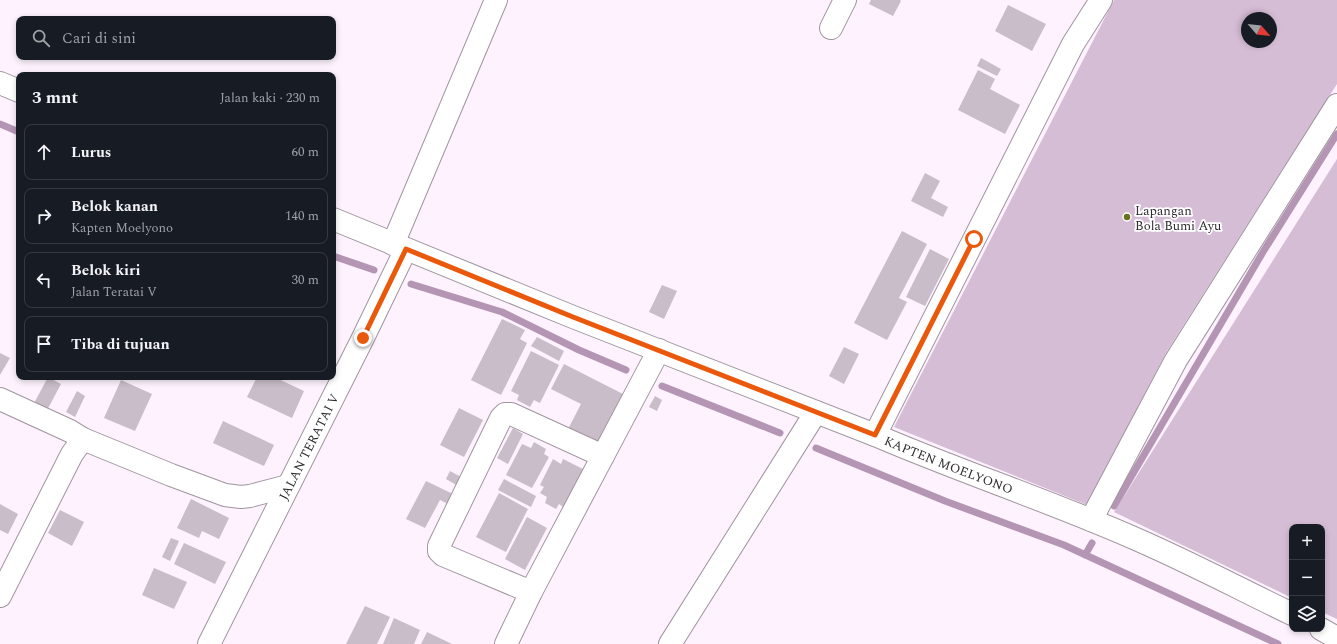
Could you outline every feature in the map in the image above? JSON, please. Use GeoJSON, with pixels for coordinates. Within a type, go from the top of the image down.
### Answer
{"type":"FeatureCollection","features":[{"type":"Feature","properties":{"kind":"street","name":"JALAN TERATAI V"},"geometry":{"type":"LineString","coordinates":[[209,644],[363,338],[496,0]]}},
{"type":"Feature","properties":{"kind":"street"},"geometry":{"type":"LineString","coordinates":[[831,28],[845,0]]}},
{"type":"Feature","properties":{"kind":"street"},"geometry":{"type":"LineString","coordinates":[[875,435],[1073,44],[1101,0]]}},
{"type":"Feature","properties":{"kind":"street"},"geometry":{"type":"LineString","coordinates":[[0,83],[16,91]]}},
{"type":"Feature","properties":{"kind":"street"},"geometry":{"type":"LineString","coordinates":[[0,96],[16,93]]}},
{"type":"Feature","properties":{"kind":"street"},"geometry":{"type":"LineString","coordinates":[[1091,520],[1176,360],[1337,105]]}},
{"type":"Feature","properties":{"kind":"street","name":"KAPTEN MOELYONO"},"geometry":{"type":"LineString","coordinates":[[336,219],[924,456],[1091,520],[1137,539],[1289,613]]}},
{"type":"Feature","properties":{"kind":"street"},"geometry":{"type":"LineString","coordinates":[[506,644],[531,592],[659,350]]}},
{"type":"Feature","properties":{"kind":"street"},"geometry":{"type":"LineString","coordinates":[[0,399],[83,439],[171,475],[225,495],[240,497],[250,496],[288,486]]}},
{"type":"Feature","properties":{"kind":"street"},"geometry":{"type":"LineString","coordinates":[[670,644],[816,412]]}},
{"type":"Feature","properties":{"kind":"street"},"geometry":{"type":"LineString","coordinates":[[531,592],[443,555],[439,551],[439,546],[501,418],[505,414],[510,414],[603,456]]}},
{"type":"Feature","properties":{"kind":"street"},"geometry":{"type":"LineString","coordinates":[[0,596],[72,454],[83,439]]}},
{"type":"Feature","properties":{"kind":"street"},"geometry":{"type":"LineString","coordinates":[[1325,631],[1337,638]]}},
{"type":"Feature","properties":{"kind":"shaded area","name":"Lapangan Bola Bumi Ayu"},"geometry":{"type":"Polygon","coordinates":[[[1114,0],[1337,0],[1337,84],[1167,351],[1087,505],[894,427],[1114,0]]]}},
{"type":"Feature","properties":{"kind":"shaded area"},"geometry":{"type":"Polygon","coordinates":[[[1337,159],[1337,619],[1325,613],[1325,524],[1289,524],[1289,597],[1114,512],[1337,159]]]}},
{"type":"Feature","properties":{"kind":"building"},"geometry":{"type":"Polygon","coordinates":[[[871,0],[901,1],[893,16],[869,4],[871,0]]]}},
{"type":"Feature","properties":{"kind":"building"},"geometry":{"type":"Polygon","coordinates":[[[1008,5],[1046,24],[1032,51],[995,31],[1008,5]]]}},
{"type":"Feature","properties":{"kind":"building"},"geometry":{"type":"Polygon","coordinates":[[[981,58],[1001,69],[997,76],[977,66],[981,58]]]}},
{"type":"Feature","properties":{"kind":"building"},"geometry":{"type":"Polygon","coordinates":[[[978,70],[995,79],[990,89],[1020,105],[1005,134],[958,110],[978,70]]]}},
{"type":"Feature","properties":{"kind":"building"},"geometry":{"type":"Polygon","coordinates":[[[925,173],[940,181],[931,198],[948,207],[943,217],[911,201],[925,173]]]}},
{"type":"Feature","properties":{"kind":"building"},"geometry":{"type":"Polygon","coordinates":[[[902,231],[927,244],[899,298],[907,302],[887,340],[854,323],[902,231]]]}},
{"type":"Feature","properties":{"kind":"building"},"geometry":{"type":"Polygon","coordinates":[[[930,249],[949,259],[925,306],[906,297],[930,249]]]}},
{"type":"Feature","properties":{"kind":"building"},"geometry":{"type":"Polygon","coordinates":[[[662,285],[677,291],[664,319],[649,312],[662,285]]]}},
{"type":"Feature","properties":{"kind":"building"},"geometry":{"type":"Polygon","coordinates":[[[502,319],[525,330],[520,339],[527,343],[501,395],[471,380],[502,319]]]}},
{"type":"Feature","properties":{"kind":"building"},"geometry":{"type":"Polygon","coordinates":[[[537,337],[564,351],[559,361],[531,346],[537,337]]]}},
{"type":"Feature","properties":{"kind":"building"},"geometry":{"type":"Polygon","coordinates":[[[844,347],[859,354],[844,384],[829,376],[844,347]]]}},
{"type":"Feature","properties":{"kind":"building"},"geometry":{"type":"Polygon","coordinates":[[[531,351],[559,365],[540,403],[534,400],[530,407],[517,400],[519,395],[511,391],[531,351]]]}},
{"type":"Feature","properties":{"kind":"building"},"geometry":{"type":"Polygon","coordinates":[[[0,353],[10,358],[0,375],[0,353]]]}},
{"type":"Feature","properties":{"kind":"building"},"geometry":{"type":"Polygon","coordinates":[[[564,364],[623,394],[597,446],[567,431],[581,404],[551,389],[564,364]]]}},
{"type":"Feature","properties":{"kind":"building"},"geometry":{"type":"Polygon","coordinates":[[[46,380],[54,380],[61,384],[44,416],[31,409],[46,380]]]}},
{"type":"Feature","properties":{"kind":"building"},"geometry":{"type":"Polygon","coordinates":[[[121,380],[152,394],[135,431],[104,418],[121,380]]]}},
{"type":"Feature","properties":{"kind":"building"},"geometry":{"type":"Polygon","coordinates":[[[256,380],[280,380],[304,391],[292,418],[247,397],[256,380]]]}},
{"type":"Feature","properties":{"kind":"building"},"geometry":{"type":"Polygon","coordinates":[[[77,391],[85,396],[75,417],[66,412],[77,391]]]}},
{"type":"Feature","properties":{"kind":"building"},"geometry":{"type":"Polygon","coordinates":[[[655,396],[662,400],[657,411],[649,407],[655,396]]]}},
{"type":"Feature","properties":{"kind":"building"},"geometry":{"type":"Polygon","coordinates":[[[459,408],[483,420],[464,457],[440,445],[459,408]]]}},
{"type":"Feature","properties":{"kind":"building"},"geometry":{"type":"Polygon","coordinates":[[[223,421],[274,445],[264,466],[213,443],[223,421]]]}},
{"type":"Feature","properties":{"kind":"building"},"geometry":{"type":"Polygon","coordinates":[[[513,428],[523,434],[508,464],[497,458],[513,428]]]}},
{"type":"Feature","properties":{"kind":"building"},"geometry":{"type":"Polygon","coordinates":[[[534,442],[546,449],[544,454],[549,457],[532,488],[506,475],[522,444],[531,448],[534,442]]]}},
{"type":"Feature","properties":{"kind":"building"},"geometry":{"type":"Polygon","coordinates":[[[553,459],[561,464],[563,459],[585,470],[565,508],[559,504],[556,509],[545,503],[547,497],[540,493],[544,487],[540,485],[553,459]]]}},
{"type":"Feature","properties":{"kind":"building"},"geometry":{"type":"Polygon","coordinates":[[[450,471],[463,478],[458,486],[446,479],[450,471]]]}},
{"type":"Feature","properties":{"kind":"building"},"geometry":{"type":"Polygon","coordinates":[[[504,479],[536,496],[531,507],[498,490],[504,479]]]}},
{"type":"Feature","properties":{"kind":"building"},"geometry":{"type":"Polygon","coordinates":[[[426,481],[453,494],[448,504],[440,500],[425,528],[406,519],[426,481]]]}},
{"type":"Feature","properties":{"kind":"building"},"geometry":{"type":"Polygon","coordinates":[[[499,493],[528,509],[506,552],[476,537],[499,493]]]}},
{"type":"Feature","properties":{"kind":"building"},"geometry":{"type":"Polygon","coordinates":[[[191,499],[229,518],[219,539],[202,531],[199,538],[177,528],[191,499]]]}},
{"type":"Feature","properties":{"kind":"building"},"geometry":{"type":"Polygon","coordinates":[[[0,504],[18,514],[8,534],[0,530],[0,504]]]}},
{"type":"Feature","properties":{"kind":"building"},"geometry":{"type":"Polygon","coordinates":[[[60,510],[84,522],[72,546],[48,533],[60,510]]]}},
{"type":"Feature","properties":{"kind":"building"},"geometry":{"type":"Polygon","coordinates":[[[527,517],[547,528],[525,570],[505,559],[527,517]]]}},
{"type":"Feature","properties":{"kind":"building"},"geometry":{"type":"Polygon","coordinates":[[[171,538],[179,541],[170,561],[162,557],[171,538]]]}},
{"type":"Feature","properties":{"kind":"building"},"geometry":{"type":"Polygon","coordinates":[[[184,543],[226,562],[215,584],[174,564],[184,543]]]}},
{"type":"Feature","properties":{"kind":"building"},"geometry":{"type":"Polygon","coordinates":[[[154,568],[187,582],[174,609],[142,595],[154,568]]]}},
{"type":"Feature","properties":{"kind":"building"},"geometry":{"type":"Polygon","coordinates":[[[365,606],[390,617],[377,644],[346,644],[365,606]]]}},
{"type":"Feature","properties":{"kind":"building"},"geometry":{"type":"Polygon","coordinates":[[[394,618],[420,630],[414,644],[383,644],[394,618]]]}},
{"type":"Feature","properties":{"kind":"building"},"geometry":{"type":"Polygon","coordinates":[[[427,632],[452,644],[421,644],[427,632]]]}},
{"type":"Feature","properties":{"kind":"waterway"},"geometry":{"type":"LineString","coordinates":[[0,124],[16,131]]}},
{"type":"Feature","properties":{"kind":"waterway"},"geometry":{"type":"LineString","coordinates":[[1114,506],[1263,252],[1337,134]]}},
{"type":"Feature","properties":{"kind":"waterway"},"geometry":{"type":"LineString","coordinates":[[336,257],[374,270]]}},
{"type":"Feature","properties":{"kind":"waterway"},"geometry":{"type":"LineString","coordinates":[[411,284],[502,312],[579,350],[626,370]]}},
{"type":"Feature","properties":{"kind":"waterway"},"geometry":{"type":"LineString","coordinates":[[662,386],[780,433]]}},
{"type":"Feature","properties":{"kind":"waterway"},"geometry":{"type":"LineString","coordinates":[[816,448],[945,501],[1064,545],[1278,644]]}},
{"type":"Feature","properties":{"kind":"waterway"},"geometry":{"type":"LineString","coordinates":[[1085,555],[1092,543]]}},
{"type":"Feature","properties":{"kind":"place","name":"Lapangan Bola Bumi Ayu"},"geometry":{"type":"Point","coordinates":[1127,217]}},
{"type":"Feature","properties":{"kind":"route"},"geometry":{"type":"LineString","coordinates":[[363,338],[406,249],[573,317],[875,435],[974,239]]}}]}
